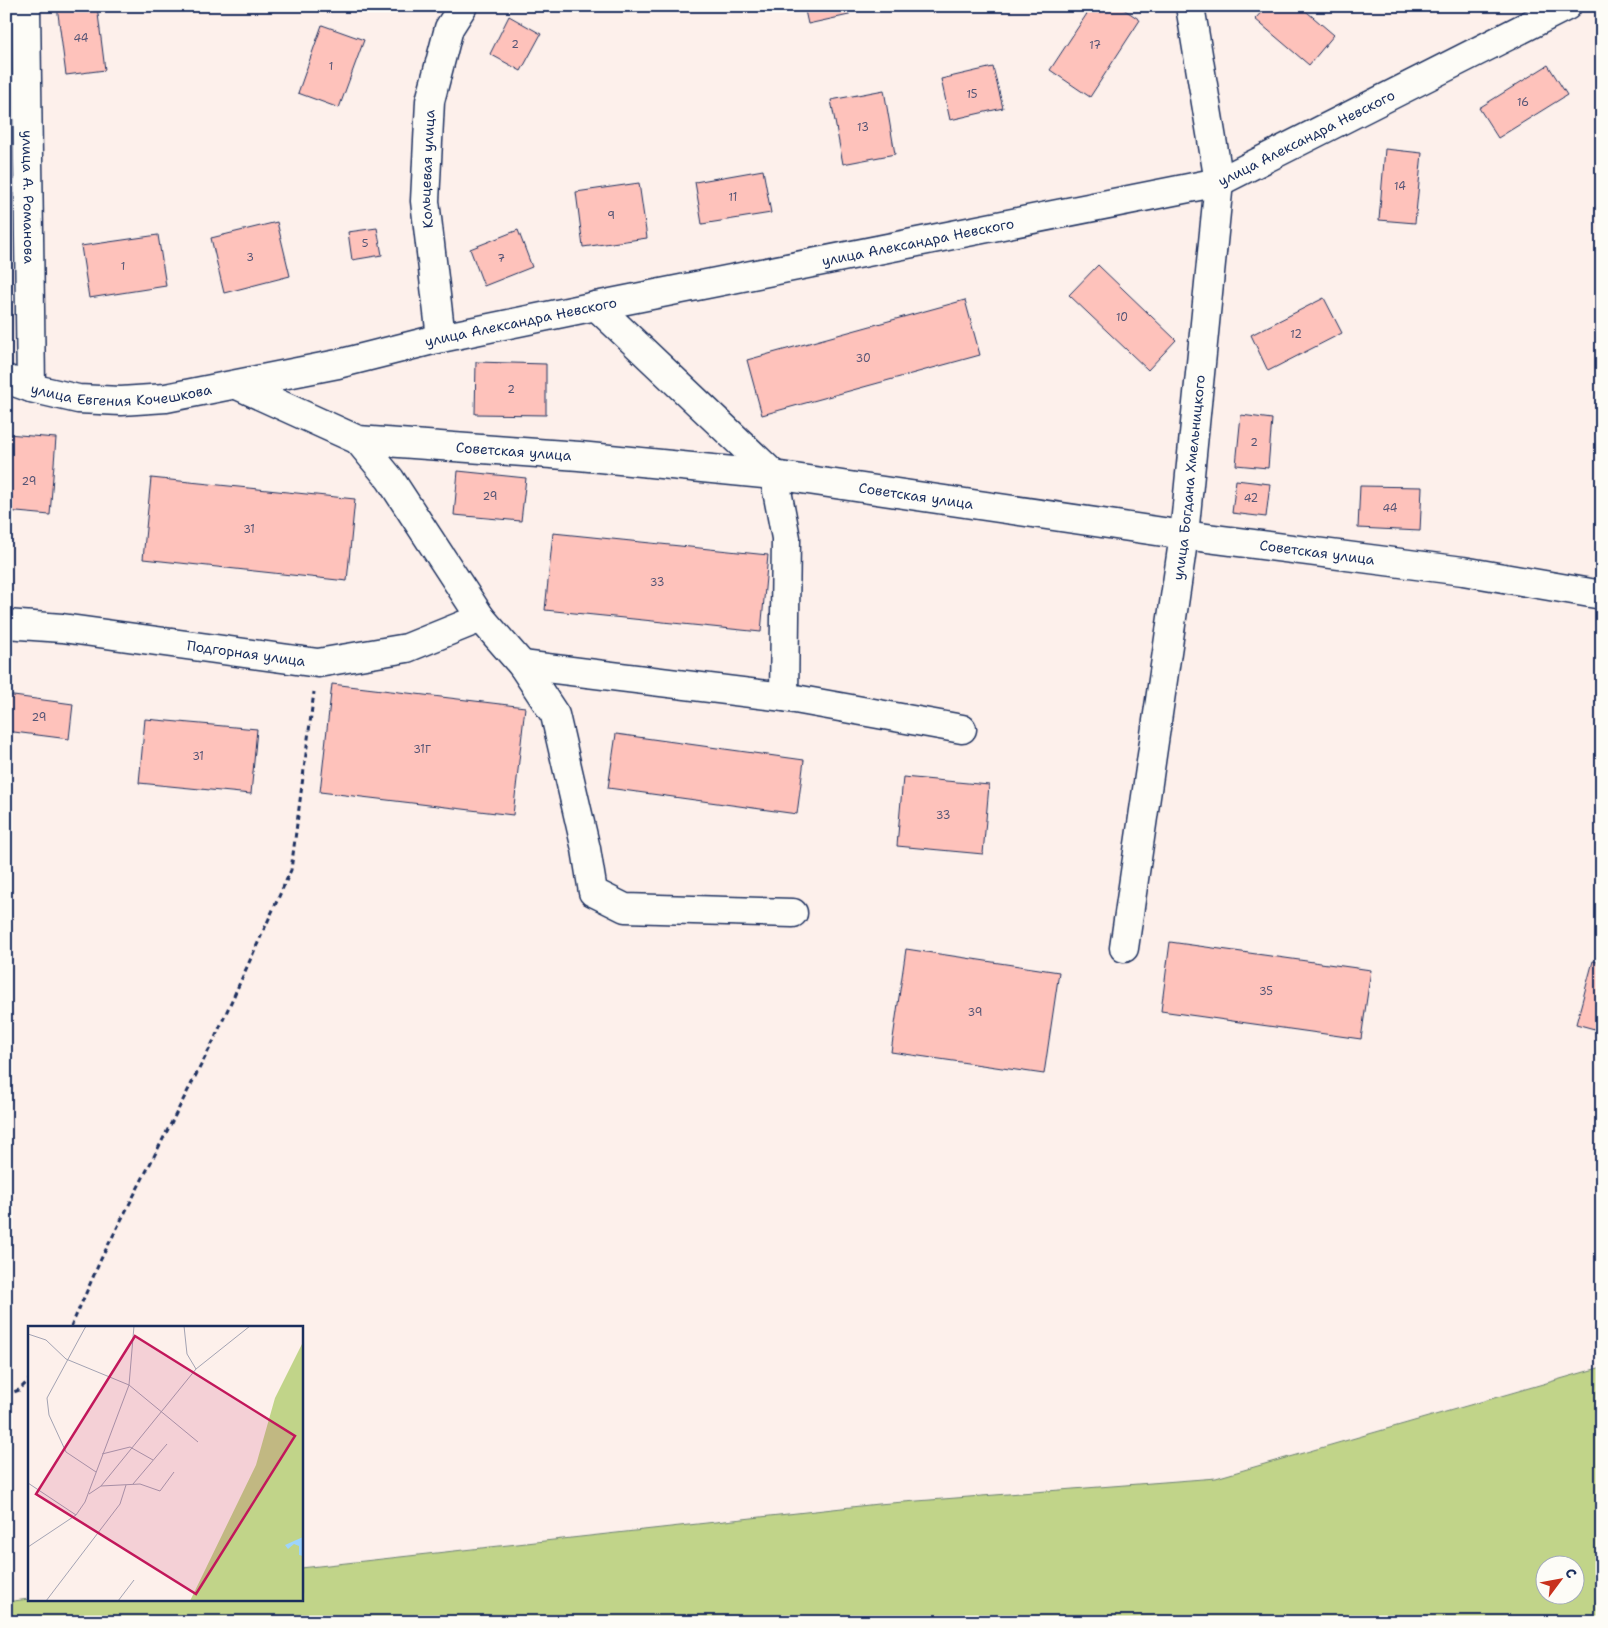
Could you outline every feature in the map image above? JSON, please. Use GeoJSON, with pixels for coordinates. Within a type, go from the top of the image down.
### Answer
{"type":"FeatureCollection","features":[{"type":"Feature","properties":{"kind":"street","name":"улица А. Романова"},"geometry":{"type":"LineString","coordinates":[[19,384],[26,6]]}},
{"type":"Feature","properties":{"kind":"street","name":"Кольцевая улица"},"geometry":{"type":"LineString","coordinates":[[441,338],[426,201],[430,101],[449,28],[463,6]]}},
{"type":"Feature","properties":{"kind":"street","name":"улица Богдана Хмельницкого"},"geometry":{"type":"LineString","coordinates":[[1124,948],[1184,534],[1219,182],[1190,6]]}},
{"type":"Feature","properties":{"kind":"street","name":"улица Александра Невского"},"geometry":{"type":"LineString","coordinates":[[236,385],[338,364],[441,338],[1219,182],[1567,6]]}},
{"type":"Feature","properties":{"kind":"street"},"geometry":{"type":"LineString","coordinates":[[596,306],[774,475],[786,538],[784,697]]}},
{"type":"Feature","properties":{"kind":"street","name":"улица Евгения Кочешкова"},"geometry":{"type":"LineString","coordinates":[[19,384],[78,399],[121,401],[166,398],[236,385]]}},
{"type":"Feature","properties":{"kind":"street","name":"Советская улица"},"geometry":{"type":"LineString","coordinates":[[236,385],[358,440],[579,456],[774,475],[1184,534],[1463,571],[1602,595]]}},
{"type":"Feature","properties":{"kind":"street"},"geometry":{"type":"LineString","coordinates":[[358,440],[390,479],[482,618],[522,665],[555,715],[586,849],[593,892],[625,908],[793,913]]}},
{"type":"Feature","properties":{"kind":"street","name":"Подгорная улица"},"geometry":{"type":"LineString","coordinates":[[6,624],[62,628],[318,663],[407,648],[482,618]]}},
{"type":"Feature","properties":{"kind":"street"},"geometry":{"type":"LineString","coordinates":[[522,665],[784,697],[962,729]]}},
{"type":"Feature","properties":{"kind":"path"},"geometry":{"type":"LineString","coordinates":[[71,1326],[101,1259],[213,1042],[291,870],[318,663]]}},
{"type":"Feature","properties":{"kind":"path"},"geometry":{"type":"LineString","coordinates":[[6,1395],[19,1390],[28,1381]]}},
{"type":"Feature","properties":{"kind":"green space"},"geometry":{"type":"Polygon","coordinates":[[[1602,1367],[1602,1622],[6,1622],[6,1602],[28,1599],[302,1600],[302,1568],[878,1504],[1216,1478],[1602,1367]]]}},
{"type":"Feature","properties":{"kind":"building"},"geometry":{"type":"Polygon","coordinates":[[[57,6],[97,6],[105,70],[66,75],[57,6]]]}},
{"type":"Feature","properties":{"kind":"building"},"geometry":{"type":"Polygon","coordinates":[[[804,6],[847,6],[849,15],[808,24],[804,6]]]}},
{"type":"Feature","properties":{"kind":"building"},"geometry":{"type":"Polygon","coordinates":[[[1092,6],[1119,6],[1140,20],[1090,97],[1050,70],[1092,6]]]}},
{"type":"Feature","properties":{"kind":"building"},"geometry":{"type":"Polygon","coordinates":[[[1267,6],[1300,6],[1334,35],[1309,65],[1255,19],[1267,6]]]}},
{"type":"Feature","properties":{"kind":"building"},"geometry":{"type":"Polygon","coordinates":[[[509,16],[541,34],[521,71],[490,54],[509,16]]]}},
{"type":"Feature","properties":{"kind":"building"},"geometry":{"type":"Polygon","coordinates":[[[322,25],[364,40],[339,108],[298,93],[322,25]]]}},
{"type":"Feature","properties":{"kind":"building"},"geometry":{"type":"Polygon","coordinates":[[[1548,65],[1567,95],[1498,138],[1479,108],[1548,65]]]}},
{"type":"Feature","properties":{"kind":"building"},"geometry":{"type":"Polygon","coordinates":[[[993,67],[1003,108],[950,120],[941,79],[993,67]]]}},
{"type":"Feature","properties":{"kind":"building"},"geometry":{"type":"Polygon","coordinates":[[[884,90],[895,154],[843,164],[831,100],[884,90]]]}},
{"type":"Feature","properties":{"kind":"building"},"geometry":{"type":"Polygon","coordinates":[[[1385,149],[1422,153],[1415,223],[1379,220],[1385,149]]]}},
{"type":"Feature","properties":{"kind":"building"},"geometry":{"type":"Polygon","coordinates":[[[763,170],[771,213],[702,224],[695,182],[763,170]]]}},
{"type":"Feature","properties":{"kind":"building"},"geometry":{"type":"Polygon","coordinates":[[[639,183],[647,238],[583,247],[576,192],[639,183]]]}},
{"type":"Feature","properties":{"kind":"building"},"geometry":{"type":"Polygon","coordinates":[[[277,222],[290,276],[224,293],[211,238],[277,222]]]}},
{"type":"Feature","properties":{"kind":"building"},"geometry":{"type":"Polygon","coordinates":[[[377,228],[382,255],[352,260],[348,232],[377,228]]]}},
{"type":"Feature","properties":{"kind":"building"},"geometry":{"type":"Polygon","coordinates":[[[518,230],[532,267],[484,286],[470,249],[518,230]]]}},
{"type":"Feature","properties":{"kind":"building"},"geometry":{"type":"Polygon","coordinates":[[[158,235],[166,286],[89,298],[81,246],[158,235]]]}},
{"type":"Feature","properties":{"kind":"building"},"geometry":{"type":"Polygon","coordinates":[[[1098,265],[1176,340],[1148,370],[1069,295],[1098,265]]]}},
{"type":"Feature","properties":{"kind":"building"},"geometry":{"type":"Polygon","coordinates":[[[1324,298],[1342,333],[1268,371],[1251,335],[1324,298]]]}},
{"type":"Feature","properties":{"kind":"building"},"geometry":{"type":"Polygon","coordinates":[[[965,300],[980,355],[762,415],[747,360],[965,300]]]}},
{"type":"Feature","properties":{"kind":"building"},"geometry":{"type":"Polygon","coordinates":[[[476,362],[546,364],[546,415],[475,414],[476,362]]]}},
{"type":"Feature","properties":{"kind":"building"},"geometry":{"type":"Polygon","coordinates":[[[1241,415],[1272,419],[1268,468],[1236,465],[1241,415]]]}},
{"type":"Feature","properties":{"kind":"building"},"geometry":{"type":"Polygon","coordinates":[[[7,434],[56,438],[50,515],[6,511],[7,434]]]}},
{"type":"Feature","properties":{"kind":"building"},"geometry":{"type":"Polygon","coordinates":[[[458,471],[526,478],[521,521],[454,515],[458,471]]]}},
{"type":"Feature","properties":{"kind":"building"},"geometry":{"type":"Polygon","coordinates":[[[151,478],[355,499],[347,581],[143,559],[151,478]]]}},
{"type":"Feature","properties":{"kind":"building"},"geometry":{"type":"Polygon","coordinates":[[[1236,480],[1270,484],[1266,517],[1232,513],[1236,480]]]}},
{"type":"Feature","properties":{"kind":"building"},"geometry":{"type":"Polygon","coordinates":[[[1360,486],[1422,487],[1420,531],[1358,528],[1360,486]]]}},
{"type":"Feature","properties":{"kind":"building"},"geometry":{"type":"Polygon","coordinates":[[[553,533],[768,555],[761,632],[545,610],[553,533]]]}},
{"type":"Feature","properties":{"kind":"building"},"geometry":{"type":"Polygon","coordinates":[[[332,684],[525,707],[513,815],[320,792],[332,684]]]}},
{"type":"Feature","properties":{"kind":"building"},"geometry":{"type":"Polygon","coordinates":[[[6,695],[73,704],[69,739],[6,731],[6,695]]]}},
{"type":"Feature","properties":{"kind":"building"},"geometry":{"type":"Polygon","coordinates":[[[145,719],[257,729],[251,794],[139,783],[145,719]]]}},
{"type":"Feature","properties":{"kind":"building"},"geometry":{"type":"Polygon","coordinates":[[[616,734],[804,760],[797,814],[608,788],[616,734]]]}},
{"type":"Feature","properties":{"kind":"building"},"geometry":{"type":"Polygon","coordinates":[[[903,777],[989,785],[983,854],[897,846],[903,777]]]}},
{"type":"Feature","properties":{"kind":"building"},"geometry":{"type":"Polygon","coordinates":[[[1170,942],[1371,970],[1361,1039],[1161,1011],[1170,942]]]}},
{"type":"Feature","properties":{"kind":"building"},"geometry":{"type":"Polygon","coordinates":[[[906,949],[1059,972],[1044,1074],[891,1052],[906,949]]]}},
{"type":"Feature","properties":{"kind":"building"},"geometry":{"type":"Polygon","coordinates":[[[1593,961],[1602,963],[1602,1031],[1576,1024],[1593,961]]]}}]}
